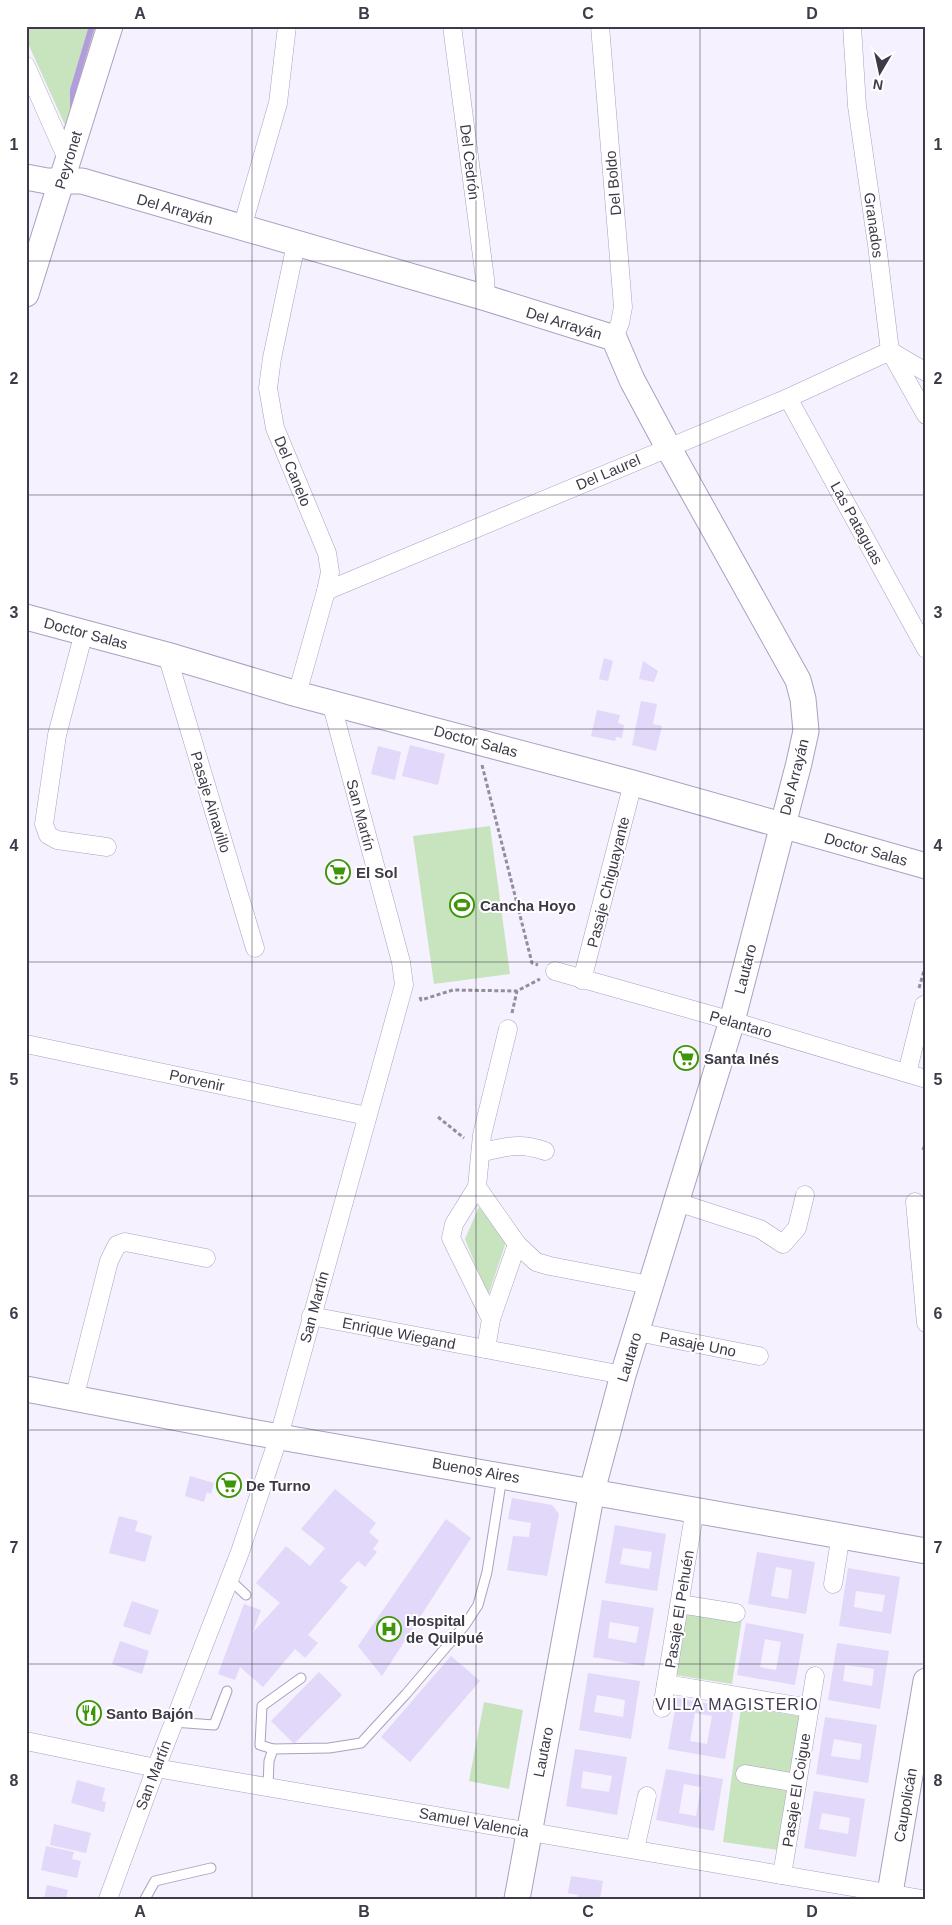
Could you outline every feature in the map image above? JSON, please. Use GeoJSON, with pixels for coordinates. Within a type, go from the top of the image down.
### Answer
{"type":"FeatureCollection","features":[{"type":"Feature","properties":{"kind":"main road","name":"Peyronet"},"geometry":{"type":"LineString","coordinates":[[26,294],[110,26]]}},
{"type":"Feature","properties":{"kind":"main road","name":"Del Arrayán"},"geometry":{"type":"LineString","coordinates":[[26,177],[65,171],[82,181],[486,298],[614,338],[632,380],[668,447],[798,680],[803,700],[806,731],[782,825]]}},
{"type":"Feature","properties":{"kind":"main road","name":"Doctor Salas"},"geometry":{"type":"LineString","coordinates":[[26,617],[167,655],[297,694],[633,783],[926,866]]}},
{"type":"Feature","properties":{"kind":"main road","name":"Lautaro"},"geometry":{"type":"LineString","coordinates":[[517,1899],[592,1491],[622,1375],[637,1332],[649,1285],[732,1021],[782,825]]}},
{"type":"Feature","properties":{"kind":"main road","name":"Buenos Aires"},"geometry":{"type":"LineString","coordinates":[[26,1389],[279,1436],[926,1550]]}},
{"type":"Feature","properties":{"kind":"main road","name":"Caupolicán"},"geometry":{"type":"LineString","coordinates":[[890,1896],[926,1681]]}},
{"type":"Feature","properties":{"kind":"street"},"geometry":{"type":"LineString","coordinates":[[242,228],[278,104],[287,26]]}},
{"type":"Feature","properties":{"kind":"street","name":"Del Cedrón"},"geometry":{"type":"LineString","coordinates":[[452,26],[486,298]]}},
{"type":"Feature","properties":{"kind":"street","name":"Del Boldo"},"geometry":{"type":"LineString","coordinates":[[600,26],[622,307],[620,323],[614,338]]}},
{"type":"Feature","properties":{"kind":"street","name":"Granados"},"geometry":{"type":"LineString","coordinates":[[852,26],[857,106],[890,351],[926,416]]}},
{"type":"Feature","properties":{"kind":"street"},"geometry":{"type":"LineString","coordinates":[[26,66],[65,171]]}},
{"type":"Feature","properties":{"kind":"street","name":"Del Canelo"},"geometry":{"type":"LineString","coordinates":[[296,244],[272,358],[268,388],[275,428],[327,553],[330,572],[297,694]]}},
{"type":"Feature","properties":{"kind":"street"},"geometry":{"type":"LineString","coordinates":[[890,351],[926,372]]}},
{"type":"Feature","properties":{"kind":"street","name":"Del Laurel"},"geometry":{"type":"LineString","coordinates":[[326,591],[788,398],[890,351]]}},
{"type":"Feature","properties":{"kind":"street","name":"Las Pataguas"},"geometry":{"type":"LineString","coordinates":[[788,398],[926,649]]}},
{"type":"Feature","properties":{"kind":"street"},"geometry":{"type":"LineString","coordinates":[[84,632],[57,735],[44,824],[48,835],[57,840],[107,847]]}},
{"type":"Feature","properties":{"kind":"street","name":"Pasaje Ainavillo"},"geometry":{"type":"LineString","coordinates":[[167,655],[255,948]]}},
{"type":"Feature","properties":{"kind":"street","name":"San Martín"},"geometry":{"type":"LineString","coordinates":[[108,1899],[173,1722],[229,1579],[279,1436],[404,985],[401,962],[331,702]]}},
{"type":"Feature","properties":{"kind":"street","name":"Pasaje Chiguayante"},"geometry":{"type":"LineString","coordinates":[[582,980],[633,783]]}},
{"type":"Feature","properties":{"kind":"street","name":"Pelantaro"},"geometry":{"type":"LineString","coordinates":[[555,971],[926,1079]]}},
{"type":"Feature","properties":{"kind":"street"},"geometry":{"type":"LineString","coordinates":[[907,1073],[924,1005]]}},
{"type":"Feature","properties":{"kind":"street"},"geometry":{"type":"LineString","coordinates":[[491,1319],[450,1238],[454,1224],[478,1187],[482,1135],[508,1029]]}},
{"type":"Feature","properties":{"kind":"street","name":"Porvenir"},"geometry":{"type":"LineString","coordinates":[[26,1044],[367,1116]]}},
{"type":"Feature","properties":{"kind":"street"},"geometry":{"type":"LineString","coordinates":[[482,1152],[518,1144],[544,1151]]}},
{"type":"Feature","properties":{"kind":"street"},"geometry":{"type":"LineString","coordinates":[[478,1187],[517,1244],[536,1262],[649,1285]]}},
{"type":"Feature","properties":{"kind":"street"},"geometry":{"type":"LineString","coordinates":[[676,1202],[760,1229],[783,1244],[797,1228],[805,1195]]}},
{"type":"Feature","properties":{"kind":"street"},"geometry":{"type":"LineString","coordinates":[[915,1202],[926,1323]]}},
{"type":"Feature","properties":{"kind":"street"},"geometry":{"type":"LineString","coordinates":[[74,1398],[109,1261],[117,1245],[125,1242],[206,1258]]}},
{"type":"Feature","properties":{"kind":"street"},"geometry":{"type":"LineString","coordinates":[[486,1349],[491,1319],[517,1244]]}},
{"type":"Feature","properties":{"kind":"street","name":"Enrique Wiegand"},"geometry":{"type":"LineString","coordinates":[[311,1316],[622,1375]]}},
{"type":"Feature","properties":{"kind":"street","name":"Pasaje Uno"},"geometry":{"type":"LineString","coordinates":[[637,1332],[759,1356]]}},
{"type":"Feature","properties":{"kind":"street","name":"Pasaje El Pehuén"},"geometry":{"type":"LineString","coordinates":[[662,1708],[695,1509]]}},
{"type":"Feature","properties":{"kind":"street"},"geometry":{"type":"LineString","coordinates":[[833,1584],[841,1534]]}},
{"type":"Feature","properties":{"kind":"street"},"geometry":{"type":"LineString","coordinates":[[680,1604],[736,1613]]}},
{"type":"Feature","properties":{"kind":"street","name":"Pasaje El Coigue"},"geometry":{"type":"LineString","coordinates":[[782,1875],[815,1676]]}},
{"type":"Feature","properties":{"kind":"street"},"geometry":{"type":"LineString","coordinates":[[666,1684],[809,1708]]}},
{"type":"Feature","properties":{"kind":"street","name":"Samuel Valencia"},"geometry":{"type":"LineString","coordinates":[[26,1741],[156,1768],[635,1849],[890,1896],[922,1899]]}},
{"type":"Feature","properties":{"kind":"street"},"geometry":{"type":"LineString","coordinates":[[744,1774],[797,1783]]}},
{"type":"Feature","properties":{"kind":"street"},"geometry":{"type":"LineString","coordinates":[[635,1849],[647,1796]]}},
{"type":"Feature","properties":{"kind":"lane"},"geometry":{"type":"LineString","coordinates":[[301,1678],[262,1706],[260,1745],[273,1749],[329,1748],[361,1743],[465,1626],[478,1606],[487,1572],[502,1475]]}},
{"type":"Feature","properties":{"kind":"lane"},"geometry":{"type":"LineString","coordinates":[[229,1579],[246,1595]]}},
{"type":"Feature","properties":{"kind":"lane"},"geometry":{"type":"LineString","coordinates":[[173,1722],[214,1725],[227,1691]]}},
{"type":"Feature","properties":{"kind":"lane"},"geometry":{"type":"LineString","coordinates":[[268,1787],[269,1761],[273,1749]]}},
{"type":"Feature","properties":{"kind":"lane"},"geometry":{"type":"LineString","coordinates":[[145,1899],[156,1881],[211,1868]]}},
{"type":"Feature","properties":{"kind":"path"},"geometry":{"type":"LineString","coordinates":[[476,741],[532,963],[555,971]]}},
{"type":"Feature","properties":{"kind":"path"},"geometry":{"type":"LineString","coordinates":[[421,1000],[453,990],[517,991],[555,971]]}},
{"type":"Feature","properties":{"kind":"path"},"geometry":{"type":"LineString","coordinates":[[438,1117],[482,1152]]}},
{"type":"Feature","properties":{"kind":"path"},"geometry":{"type":"LineString","coordinates":[[923,1150],[926,1142]]}},
{"type":"Feature","properties":{"kind":"green space"},"geometry":{"type":"Polygon","coordinates":[[[26,26],[97,26],[65,125],[26,39],[26,26]]]}},
{"type":"Feature","properties":{"kind":"green space","name":"Cancha Hoyo"},"geometry":{"type":"Polygon","coordinates":[[[490,826],[510,974],[434,984],[413,836],[490,826]]]}},
{"type":"Feature","properties":{"kind":"green space"},"geometry":{"type":"Polygon","coordinates":[[[479,1207],[506,1242],[488,1296],[465,1239],[479,1207]]]}},
{"type":"Feature","properties":{"kind":"green space"},"geometry":{"type":"Polygon","coordinates":[[[685,1610],[742,1618],[732,1684],[675,1675],[685,1610]]]}},
{"type":"Feature","properties":{"kind":"green space"},"geometry":{"type":"Polygon","coordinates":[[[484,1702],[523,1710],[509,1789],[469,1781],[484,1702]]]}},
{"type":"Feature","properties":{"kind":"green space"},"geometry":{"type":"Polygon","coordinates":[[[741,1707],[800,1716],[778,1850],[723,1842],[741,1707]]]}},
{"type":"Feature","properties":{"kind":"building"},"geometry":{"type":"Polygon","coordinates":[[[604,658],[613,661],[608,681],[599,679],[604,658]]]}},
{"type":"Feature","properties":{"kind":"building"},"geometry":{"type":"Polygon","coordinates":[[[643,661],[658,671],[654,682],[639,679],[643,661]]]}},
{"type":"Feature","properties":{"kind":"building"},"geometry":{"type":"Polygon","coordinates":[[[641,701],[657,704],[653,724],[662,726],[656,751],[632,745],[641,701]]]}},
{"type":"Feature","properties":{"kind":"building"},"geometry":{"type":"Polygon","coordinates":[[[597,710],[620,715],[618,723],[624,725],[622,738],[616,737],[615,741],[591,736],[597,710]]]}},
{"type":"Feature","properties":{"kind":"building"},"geometry":{"type":"Polygon","coordinates":[[[410,745],[445,754],[438,785],[402,776],[410,745]]]}},
{"type":"Feature","properties":{"kind":"building"},"geometry":{"type":"Polygon","coordinates":[[[378,746],[401,752],[395,780],[371,774],[378,746]]]}},
{"type":"Feature","properties":{"kind":"building"},"geometry":{"type":"Polygon","coordinates":[[[190,1476],[214,1483],[211,1494],[207,1492],[204,1502],[185,1496],[190,1476]]]}},
{"type":"Feature","properties":{"kind":"building"},"geometry":{"type":"Polygon","coordinates":[[[335,1489],[376,1523],[369,1532],[379,1541],[373,1549],[377,1552],[365,1567],[358,1561],[340,1581],[348,1587],[308,1635],[318,1643],[305,1658],[295,1649],[263,1687],[240,1667],[235,1680],[218,1674],[244,1604],[261,1610],[253,1632],[280,1603],[256,1583],[286,1546],[310,1566],[325,1548],[301,1529],[335,1489]]]}},
{"type":"Feature","properties":{"kind":"building"},"geometry":{"type":"Polygon","coordinates":[[[512,1498],[552,1505],[559,1514],[547,1576],[507,1570],[513,1536],[529,1537],[531,1523],[508,1519],[512,1498]]]}},
{"type":"Feature","properties":{"kind":"building"},"geometry":{"type":"Polygon","coordinates":[[[119,1516],[138,1521],[135,1531],[152,1536],[145,1562],[109,1553],[119,1516]]]}},
{"type":"Feature","properties":{"kind":"building"},"geometry":{"type":"Polygon","coordinates":[[[446,1519],[471,1538],[382,1676],[358,1646],[446,1519]]]}},
{"type":"Feature","properties":{"kind":"building"},"geometry":{"type":"Polygon","coordinates":[[[615,1525],[666,1534],[657,1591],[605,1583],[615,1525]],[[623,1548],[620,1564],[649,1569],[652,1552],[623,1548]]]}},
{"type":"Feature","properties":{"kind":"building"},"geometry":{"type":"Polygon","coordinates":[[[757,1552],[815,1562],[806,1614],[748,1604],[757,1552]],[[776,1567],[771,1596],[788,1599],[792,1570],[776,1567]]]}},
{"type":"Feature","properties":{"kind":"building"},"geometry":{"type":"Polygon","coordinates":[[[848,1568],[900,1577],[891,1634],[839,1626],[848,1568]],[[856,1591],[854,1607],[882,1612],[885,1595],[856,1591]]]}},
{"type":"Feature","properties":{"kind":"building"},"geometry":{"type":"Polygon","coordinates":[[[602,1600],[654,1608],[644,1666],[593,1657],[602,1600]],[[610,1622],[608,1638],[636,1643],[639,1627],[610,1622]]]}},
{"type":"Feature","properties":{"kind":"building"},"geometry":{"type":"Polygon","coordinates":[[[132,1601],[159,1610],[150,1635],[123,1626],[132,1601]]]}},
{"type":"Feature","properties":{"kind":"building"},"geometry":{"type":"Polygon","coordinates":[[[746,1623],[804,1634],[795,1685],[737,1675],[746,1623]],[[765,1639],[760,1667],[776,1670],[781,1642],[765,1639]]]}},
{"type":"Feature","properties":{"kind":"building"},"geometry":{"type":"Polygon","coordinates":[[[120,1641],[149,1651],[142,1674],[112,1664],[120,1641]]]}},
{"type":"Feature","properties":{"kind":"building"},"geometry":{"type":"Polygon","coordinates":[[[837,1643],[889,1651],[880,1709],[828,1700],[837,1643]],[[845,1665],[843,1681],[872,1686],[874,1669],[845,1665]]]}},
{"type":"Feature","properties":{"kind":"building"},"geometry":{"type":"Polygon","coordinates":[[[451,1656],[480,1681],[410,1762],[381,1737],[451,1656]]]}},
{"type":"Feature","properties":{"kind":"building"},"geometry":{"type":"Polygon","coordinates":[[[319,1672],[342,1695],[294,1744],[271,1721],[319,1672]]]}},
{"type":"Feature","properties":{"kind":"building"},"geometry":{"type":"Polygon","coordinates":[[[588,1673],[640,1681],[631,1739],[579,1730],[588,1673]],[[597,1695],[594,1712],[623,1717],[625,1700],[597,1695]]]}},
{"type":"Feature","properties":{"kind":"building"},"geometry":{"type":"Polygon","coordinates":[[[677,1698],[734,1708],[725,1759],[668,1749],[677,1698]],[[695,1713],[690,1741],[707,1744],[712,1716],[695,1713]]]}},
{"type":"Feature","properties":{"kind":"building"},"geometry":{"type":"Polygon","coordinates":[[[825,1717],[877,1725],[868,1783],[816,1774],[825,1717]],[[834,1739],[831,1756],[860,1760],[862,1744],[834,1739]]]}},
{"type":"Feature","properties":{"kind":"building"},"geometry":{"type":"Polygon","coordinates":[[[575,1749],[627,1757],[617,1815],[566,1806],[575,1749]],[[583,1771],[581,1788],[609,1792],[612,1776],[583,1771]]]}},
{"type":"Feature","properties":{"kind":"building"},"geometry":{"type":"Polygon","coordinates":[[[666,1769],[723,1779],[714,1831],[656,1820],[666,1769]],[[684,1784],[679,1813],[696,1816],[701,1787],[684,1784]]]}},
{"type":"Feature","properties":{"kind":"building"},"geometry":{"type":"Polygon","coordinates":[[[77,1780],[105,1788],[102,1801],[106,1802],[104,1812],[71,1803],[77,1780]]]}},
{"type":"Feature","properties":{"kind":"building"},"geometry":{"type":"Polygon","coordinates":[[[814,1791],[865,1799],[856,1857],[804,1848],[814,1791]],[[822,1813],[819,1829],[848,1834],[850,1818],[822,1813]]]}},
{"type":"Feature","properties":{"kind":"building"},"geometry":{"type":"Polygon","coordinates":[[[54,1824],[91,1833],[86,1853],[50,1845],[54,1824]]]}},
{"type":"Feature","properties":{"kind":"building"},"geometry":{"type":"Polygon","coordinates":[[[46,1846],[74,1852],[72,1859],[81,1861],[77,1878],[41,1870],[46,1846]]]}},
{"type":"Feature","properties":{"kind":"building"},"geometry":{"type":"Polygon","coordinates":[[[571,1876],[603,1881],[600,1899],[577,1899],[578,1895],[568,1893],[571,1876]]]}},
{"type":"Feature","properties":{"kind":"building"},"geometry":{"type":"Polygon","coordinates":[[[47,1885],[68,1890],[66,1899],[44,1899],[47,1885]]]}},
{"type":"Feature","properties":{"kind":"waterway"},"geometry":{"type":"LineString","coordinates":[[73,108],[73,90],[92,26]]}},
{"type":"Feature","properties":{"kind":"place","name":"El Sol"},"geometry":{"type":"Point","coordinates":[338,872]}},
{"type":"Feature","properties":{"kind":"place","name":"Cancha Hoyo"},"geometry":{"type":"Point","coordinates":[462,905]}},
{"type":"Feature","properties":{"kind":"place","name":"Santa Inés"},"geometry":{"type":"Point","coordinates":[686,1058]}},
{"type":"Feature","properties":{"kind":"place","name":"De Turno"},"geometry":{"type":"Point","coordinates":[229,1485]}},
{"type":"Feature","properties":{"kind":"place","name":"Hospital de Quilpué"},"geometry":{"type":"Point","coordinates":[389,1629]}},
{"type":"Feature","properties":{"kind":"place","name":"Santo Bajón"},"geometry":{"type":"Point","coordinates":[89,1713]}},
{"type":"Feature","properties":{"kind":"district","name":"VILLA MAGISTERIO"},"geometry":{"type":"Point","coordinates":[737,1704]}}]}
